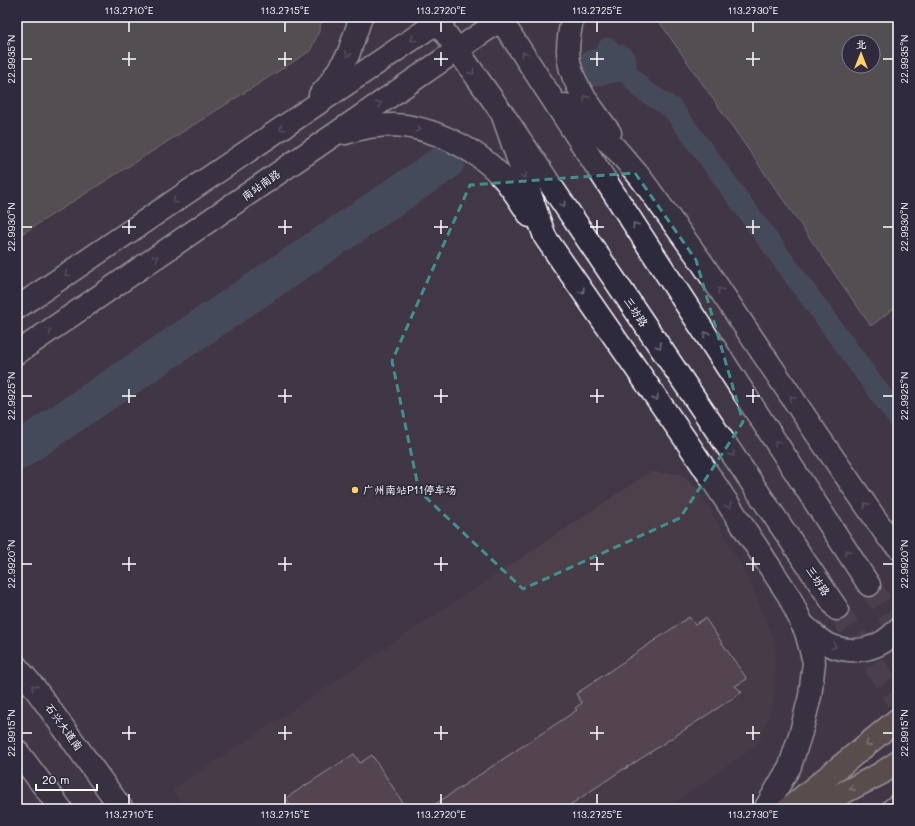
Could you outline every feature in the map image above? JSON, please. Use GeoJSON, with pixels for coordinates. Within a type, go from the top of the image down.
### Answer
{"type":"FeatureCollection","features":[{"type":"Feature","properties":{"kind":"main road"},"geometry":{"type":"LineString","coordinates":[[302,114],[328,86],[348,55],[361,17]]}},
{"type":"Feature","properties":{"kind":"main road"},"geometry":{"type":"LineString","coordinates":[[573,17],[569,33],[568,52],[570,69],[577,85],[640,177],[700,260],[816,433],[896,548]]}},
{"type":"Feature","properties":{"kind":"main road"},"geometry":{"type":"LineString","coordinates":[[501,18],[868,585]]}},
{"type":"Feature","properties":{"kind":"main road","name":"南站南路"},"geometry":{"type":"LineString","coordinates":[[17,353],[314,149],[501,18]]}},
{"type":"Feature","properties":{"kind":"main road"},"geometry":{"type":"LineString","coordinates":[[17,308],[439,19]]}},
{"type":"Feature","properties":{"kind":"main road","name":"三坊路"},"geometry":{"type":"LineString","coordinates":[[439,19],[457,50],[502,113],[837,609]]}},
{"type":"Feature","properties":{"kind":"main road"},"geometry":{"type":"LineString","coordinates":[[545,87],[616,148],[640,177]]}},
{"type":"Feature","properties":{"kind":"main road"},"geometry":{"type":"LineString","coordinates":[[502,113],[545,237]]}},
{"type":"Feature","properties":{"kind":"main road"},"geometry":{"type":"LineString","coordinates":[[314,149],[346,133],[373,126],[394,125],[415,128],[435,134],[479,156],[502,176],[685,440],[789,596],[806,632],[814,662],[810,696],[801,732],[790,766],[765,809]]}},
{"type":"Feature","properties":{"kind":"main road"},"geometry":{"type":"LineString","coordinates":[[802,624],[826,644],[859,651],[874,647],[884,642],[898,629]]}},
{"type":"Feature","properties":{"kind":"main road","name":"石兴大道南"},"geometry":{"type":"LineString","coordinates":[[17,667],[34,686],[122,809]]}},
{"type":"Feature","properties":{"kind":"main road"},"geometry":{"type":"LineString","coordinates":[[788,809],[898,719]]}},
{"type":"Feature","properties":{"kind":"main road"},"geometry":{"type":"LineString","coordinates":[[17,751],[61,809]]}},
{"type":"Feature","properties":{"kind":"main road"},"geometry":{"type":"LineString","coordinates":[[811,809],[880,774],[898,762]]}},
{"type":"Feature","properties":{"kind":"main road"},"geometry":{"type":"LineString","coordinates":[[892,809],[898,805]]}},
{"type":"Feature","properties":{"kind":"highlighted area"},"geometry":{"type":"Polygon","coordinates":[[[635,173],[696,260],[743,422],[680,518],[523,589],[419,491],[392,361],[470,185],[635,173]]]}},
{"type":"Feature","properties":{"kind":"shaded area"},"geometry":{"type":"Polygon","coordinates":[[[650,472],[680,474],[699,490],[749,580],[775,643],[774,700],[758,745],[664,809],[186,809],[172,790],[650,472]]]}},
{"type":"Feature","properties":{"kind":"green space"},"geometry":{"type":"Polygon","coordinates":[[[17,17],[322,17],[320,29],[310,51],[17,237],[17,17]]]}},
{"type":"Feature","properties":{"kind":"green space"},"geometry":{"type":"Polygon","coordinates":[[[656,17],[898,17],[898,305],[871,326],[656,17]]]}},
{"type":"Feature","properties":{"kind":"building"},"geometry":{"type":"Polygon","coordinates":[[[689,617],[695,625],[705,618],[747,679],[735,686],[742,692],[564,809],[428,809],[577,710],[575,708],[582,703],[576,694],[689,617]]]}},
{"type":"Feature","properties":{"kind":"building"},"geometry":{"type":"Polygon","coordinates":[[[354,754],[360,763],[372,755],[407,809],[293,809],[286,798],[354,754]]]}},
{"type":"Feature","properties":{"kind":"waterway"},"geometry":{"type":"LineString","coordinates":[[608,48],[618,63],[643,90],[672,108],[898,418]]}},
{"type":"Feature","properties":{"kind":"waterway"},"geometry":{"type":"LineString","coordinates":[[594,68],[618,63]]}},
{"type":"Feature","properties":{"kind":"waterway"},"geometry":{"type":"LineString","coordinates":[[17,452],[446,162]]}},
{"type":"Feature","properties":{"kind":"tunnel"},"geometry":{"type":"LineString","coordinates":[[869,585],[898,628]]}},
{"type":"Feature","properties":{"kind":"tunnel"},"geometry":{"type":"LineString","coordinates":[[837,609],[898,700]]}},
{"type":"Feature","properties":{"kind":"place","name":"广州南站P11停车场"},"geometry":{"type":"Point","coordinates":[355,490]}}]}
